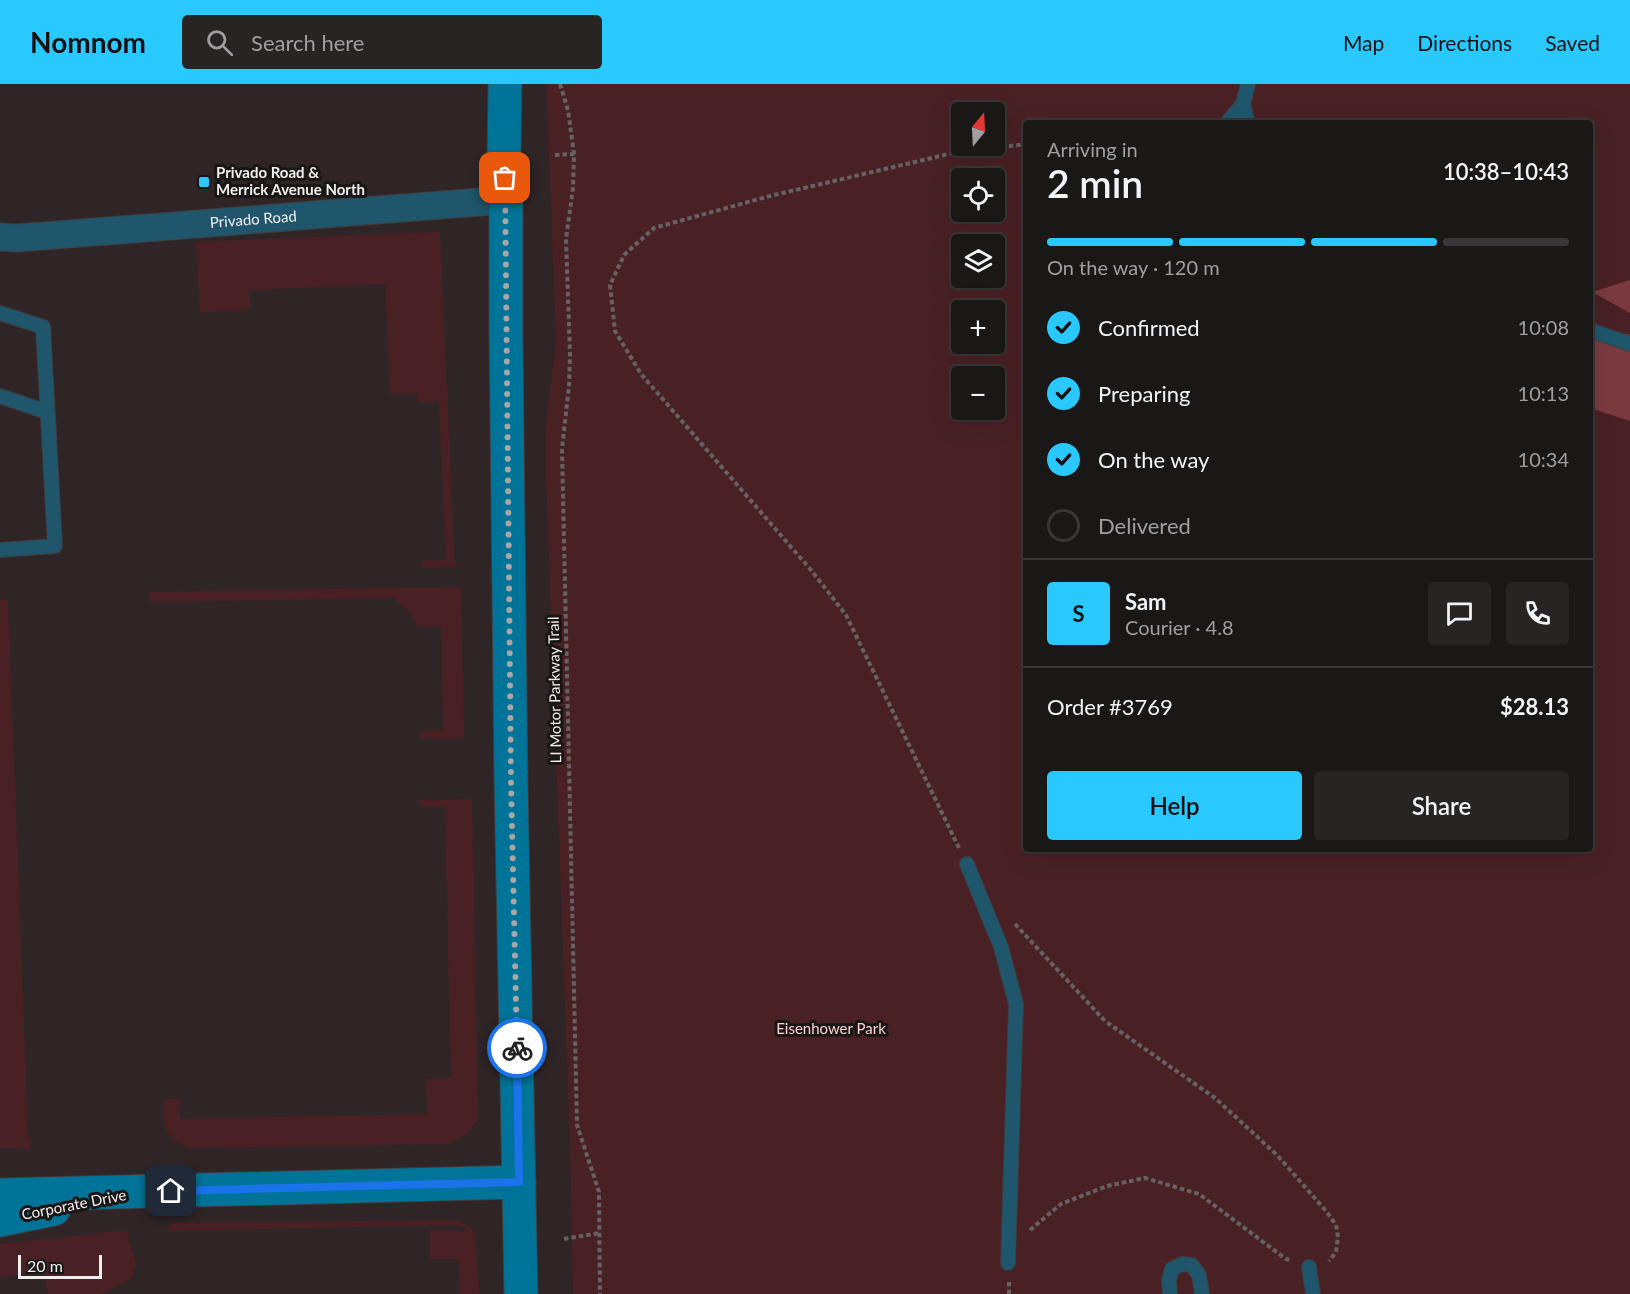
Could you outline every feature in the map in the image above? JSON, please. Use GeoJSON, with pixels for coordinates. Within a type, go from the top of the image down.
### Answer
{"type":"FeatureCollection","features":[{"type":"Feature","properties":{"kind":"main road"},"geometry":{"type":"LineString","coordinates":[[505,84],[511,782],[521,1294]]}},
{"type":"Feature","properties":{"kind":"main road","name":"Corporate Drive"},"geometry":{"type":"LineString","coordinates":[[0,1195],[519,1182]]}},
{"type":"Feature","properties":{"kind":"main road","name":"Corporate Drive"},"geometry":{"type":"LineString","coordinates":[[0,1220],[148,1191]]}},
{"type":"Feature","properties":{"kind":"street","name":"Privado Road"},"geometry":{"type":"LineString","coordinates":[[0,237],[17,238],[506,200]]}},
{"type":"Feature","properties":{"kind":"lane"},"geometry":{"type":"LineString","coordinates":[[1230,120],[1243,104],[1248,84]]}},
{"type":"Feature","properties":{"kind":"lane"},"geometry":{"type":"LineString","coordinates":[[1243,104],[1247,120]]}},
{"type":"Feature","properties":{"kind":"lane"},"geometry":{"type":"LineString","coordinates":[[0,313],[43,327],[55,546],[0,550]]}},
{"type":"Feature","properties":{"kind":"lane"},"geometry":{"type":"LineString","coordinates":[[1593,331],[1630,344]]}},
{"type":"Feature","properties":{"kind":"lane"},"geometry":{"type":"LineString","coordinates":[[0,396],[47,412]]}},
{"type":"Feature","properties":{"kind":"lane"},"geometry":{"type":"LineString","coordinates":[[966,864],[1001,947],[1016,1004],[1008,1263]]}},
{"type":"Feature","properties":{"kind":"lane"},"geometry":{"type":"LineString","coordinates":[[1170,1294],[1169,1280],[1172,1269],[1182,1264],[1192,1265],[1199,1275],[1202,1294]]}},
{"type":"Feature","properties":{"kind":"lane"},"geometry":{"type":"LineString","coordinates":[[1309,1266],[1313,1294]]}},
{"type":"Feature","properties":{"kind":"path","name":"LI Motor Parkway Trail"},"geometry":{"type":"LineString","coordinates":[[560,84],[568,110],[574,154],[573,188],[566,239],[570,355],[562,449],[577,1125],[599,1192],[600,1294]]}},
{"type":"Feature","properties":{"kind":"path"},"geometry":{"type":"LineString","coordinates":[[966,864],[846,615],[811,570],[641,374],[615,331],[610,285],[624,255],[654,228],[770,196],[953,153],[1023,144]]}},
{"type":"Feature","properties":{"kind":"path"},"geometry":{"type":"LineString","coordinates":[[555,155],[574,154]]}},
{"type":"Feature","properties":{"kind":"path"},"geometry":{"type":"LineString","coordinates":[[1009,1294],[1008,1263],[1025,1233],[1061,1204],[1107,1185],[1146,1178],[1199,1194],[1286,1259],[1309,1266],[1327,1263],[1336,1252],[1338,1238],[1336,1225],[1326,1211],[1277,1155],[1215,1098],[1105,1021],[1014,922]]}},
{"type":"Feature","properties":{"kind":"path"},"geometry":{"type":"LineString","coordinates":[[564,1239],[598,1233]]}},
{"type":"Feature","properties":{"kind":"shaded area"},"geometry":{"type":"Polygon","coordinates":[[[0,84],[546,84],[556,341],[547,410],[545,454],[570,1149],[573,1294],[0,1294],[0,84]]]}},
{"type":"Feature","properties":{"kind":"shaded area"},"geometry":{"type":"Polygon","coordinates":[[[1630,280],[1630,313],[1593,293],[1630,280]]]}},
{"type":"Feature","properties":{"kind":"shaded area"},"geometry":{"type":"Polygon","coordinates":[[[1630,334],[1630,421],[1593,409],[1593,339],[1630,334]]]}},
{"type":"Feature","properties":{"kind":"green space","name":"Eisenhower Park"},"geometry":{"type":"Polygon","coordinates":[[[546,84],[1630,84],[1630,1294],[573,1294],[570,1149],[545,454],[547,410],[556,341],[546,84]]]}},
{"type":"Feature","properties":{"kind":"green space"},"geometry":{"type":"Polygon","coordinates":[[[440,232],[455,567],[422,568],[421,561],[446,560],[439,402],[418,402],[418,393],[390,394],[385,284],[250,290],[250,310],[200,312],[196,242],[440,232]]]}},
{"type":"Feature","properties":{"kind":"green space"},"geometry":{"type":"Polygon","coordinates":[[[461,587],[464,738],[419,738],[419,731],[443,730],[441,626],[418,626],[410,612],[393,598],[150,602],[149,592],[461,587]]]}},
{"type":"Feature","properties":{"kind":"green space"},"geometry":{"type":"Polygon","coordinates":[[[0,600],[8,600],[28,1134],[32,1149],[0,1148],[0,600]]]}},
{"type":"Feature","properties":{"kind":"green space"},"geometry":{"type":"Polygon","coordinates":[[[472,799],[478,1120],[466,1135],[447,1144],[189,1148],[170,1136],[164,1118],[164,1102],[167,1099],[179,1099],[180,1119],[427,1114],[426,1079],[451,1078],[445,807],[419,807],[419,800],[472,799]]]}},
{"type":"Feature","properties":{"kind":"green space"},"geometry":{"type":"Polygon","coordinates":[[[453,1220],[464,1223],[472,1229],[471,1231],[475,1231],[479,1294],[460,1294],[459,1259],[430,1259],[430,1230],[466,1231],[462,1226],[169,1231],[170,1223],[453,1220]]]}},
{"type":"Feature","properties":{"kind":"green space"},"geometry":{"type":"Polygon","coordinates":[[[126,1230],[136,1263],[131,1279],[101,1294],[48,1294],[44,1271],[0,1278],[0,1244],[126,1230]]]}},
{"type":"Feature","properties":{"kind":"way so far"},"geometry":{"type":"LineString","coordinates":[[505,178],[511,782],[517,1048]]}},
{"type":"Feature","properties":{"kind":"place","name":"Privado Road & Merrick Avenue North"},"geometry":{"type":"Point","coordinates":[204,182]}},
{"type":"Feature","properties":{"kind":"route"},"geometry":{"type":"LineString","coordinates":[[171,1191],[519,1182],[517,1048]]}}]}
